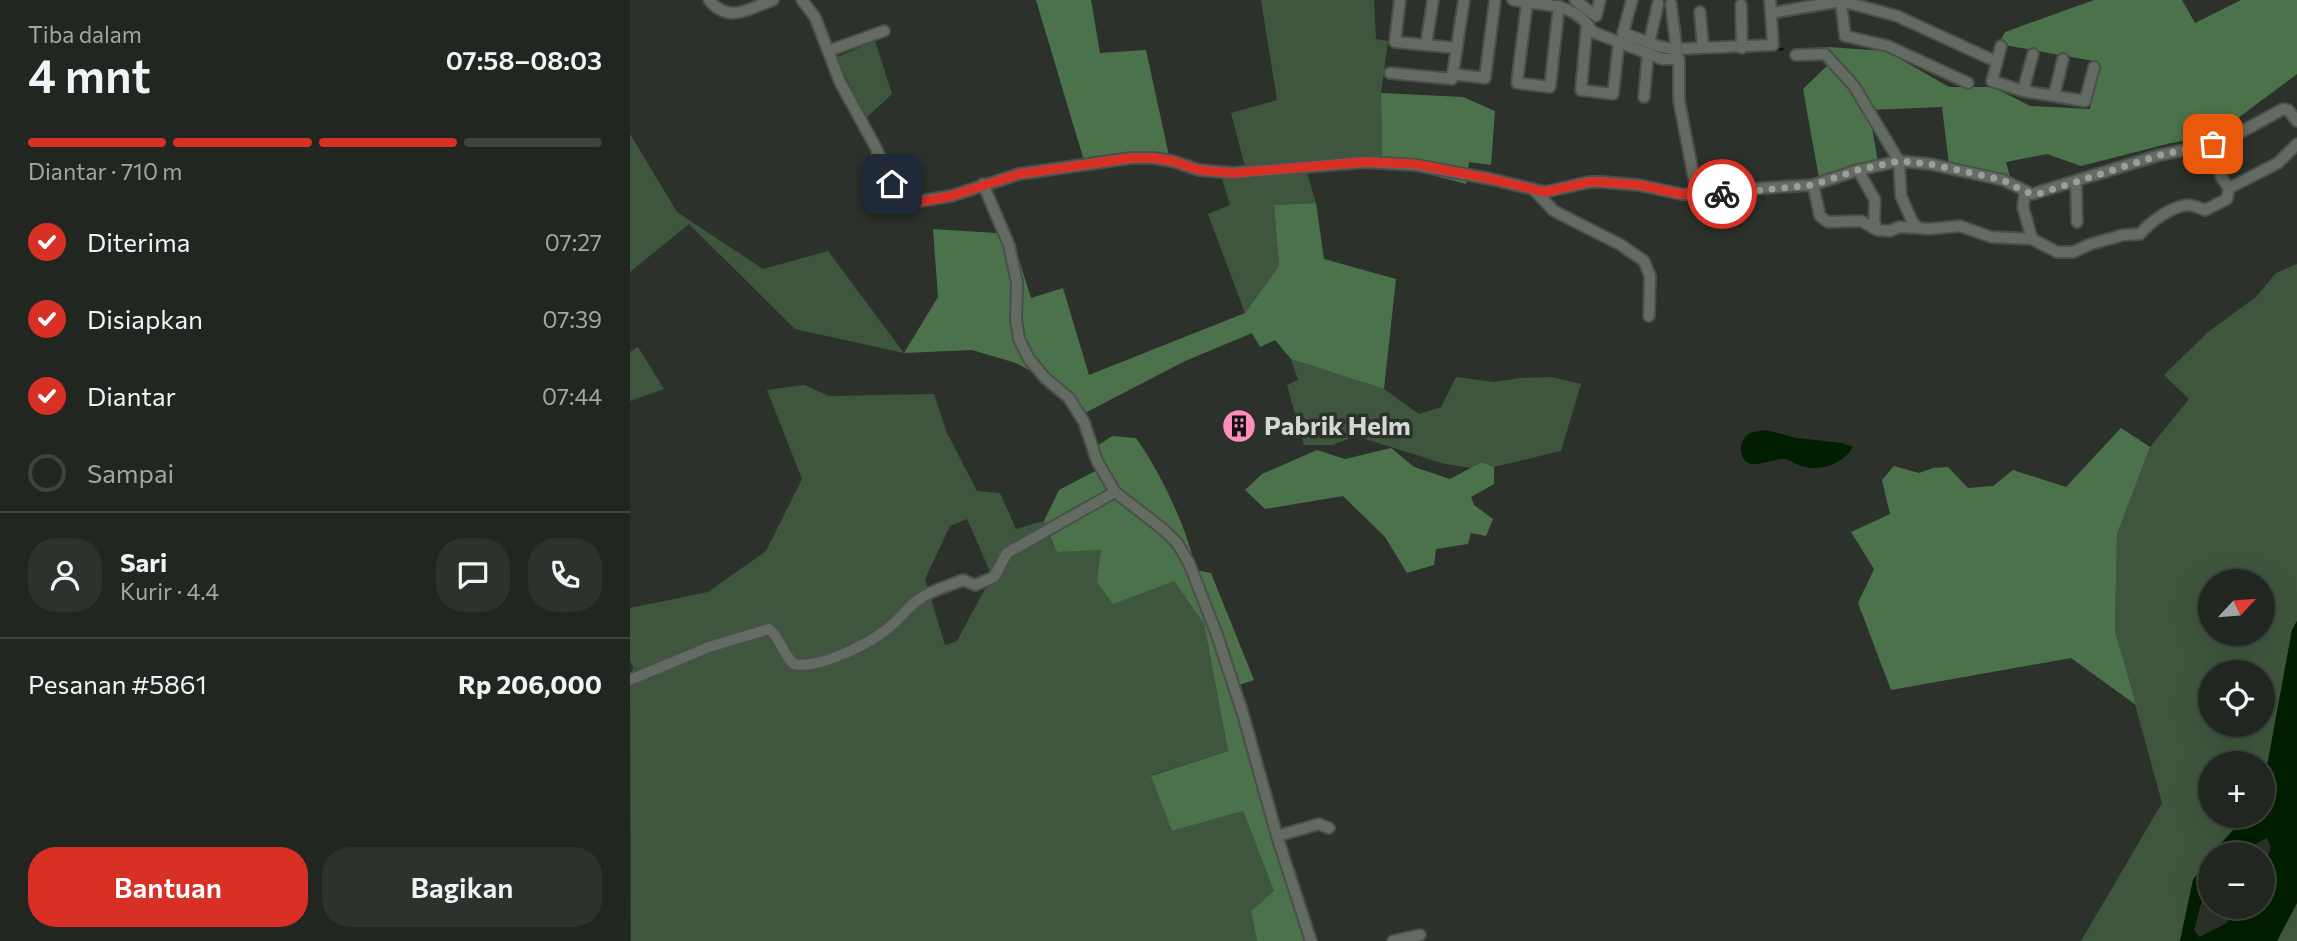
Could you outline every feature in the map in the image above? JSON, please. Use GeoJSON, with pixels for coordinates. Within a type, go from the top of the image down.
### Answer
{"type":"FeatureCollection","features":[{"type":"Feature","properties":{"kind":"street"},"geometry":{"type":"LineString","coordinates":[[709,0],[717,9],[730,14],[773,0]]}},
{"type":"Feature","properties":{"kind":"street"},"geometry":{"type":"LineString","coordinates":[[802,0],[815,17],[841,82],[900,196],[914,202],[951,196],[1019,174],[1131,158],[1154,158],[1199,170],[1233,173],[1365,162],[1415,164],[1491,179],[1534,191],[1545,192],[1589,182],[1602,182],[1698,194],[1813,185],[1858,170],[1899,161],[1930,164],[2003,180],[2025,192],[2038,194],[2160,155],[2213,144],[2230,138],[2283,109],[2288,110],[2297,121]]}},
{"type":"Feature","properties":{"kind":"street"},"geometry":{"type":"LineString","coordinates":[[1400,0],[1395,42],[1457,48]]}},
{"type":"Feature","properties":{"kind":"street"},"geometry":{"type":"LineString","coordinates":[[1426,45],[1433,0]]}},
{"type":"Feature","properties":{"kind":"street"},"geometry":{"type":"LineString","coordinates":[[1390,74],[1452,79],[1464,0]]}},
{"type":"Feature","properties":{"kind":"street"},"geometry":{"type":"LineString","coordinates":[[1452,74],[1485,78],[1495,0]]}},
{"type":"Feature","properties":{"kind":"street"},"geometry":{"type":"LineString","coordinates":[[1513,0],[1566,7],[1591,19]]}},
{"type":"Feature","properties":{"kind":"street"},"geometry":{"type":"LineString","coordinates":[[1575,0],[1591,19],[1593,32],[1621,37],[1648,48],[1662,59],[1703,47],[1773,46],[1770,0]]}},
{"type":"Feature","properties":{"kind":"street"},"geometry":{"type":"LineString","coordinates":[[1600,0],[1591,19],[1581,90],[1613,94],[1621,37],[1632,0]]}},
{"type":"Feature","properties":{"kind":"street"},"geometry":{"type":"LineString","coordinates":[[1771,13],[1841,1],[1897,16],[1997,62]]}},
{"type":"Feature","properties":{"kind":"street"},"geometry":{"type":"LineString","coordinates":[[1841,1],[1844,36],[1888,46],[1968,83]]}},
{"type":"Feature","properties":{"kind":"street"},"geometry":{"type":"LineString","coordinates":[[1527,3],[1517,83],[1550,87],[1559,6]]}},
{"type":"Feature","properties":{"kind":"street"},"geometry":{"type":"LineString","coordinates":[[1644,97],[1648,48],[1658,4]]}},
{"type":"Feature","properties":{"kind":"street"},"geometry":{"type":"LineString","coordinates":[[1671,4],[1679,102],[1698,194]]}},
{"type":"Feature","properties":{"kind":"street"},"geometry":{"type":"LineString","coordinates":[[1741,5],[1742,48]]}},
{"type":"Feature","properties":{"kind":"street"},"geometry":{"type":"LineString","coordinates":[[1700,12],[1703,47]]}},
{"type":"Feature","properties":{"kind":"street"},"geometry":{"type":"LineString","coordinates":[[828,51],[884,31]]}},
{"type":"Feature","properties":{"kind":"street"},"geometry":{"type":"LineString","coordinates":[[2001,46],[1992,81],[2023,91],[2085,101],[2094,67]]}},
{"type":"Feature","properties":{"kind":"street"},"geometry":{"type":"LineString","coordinates":[[1796,55],[1825,54],[1854,86],[1899,161],[1901,196],[1918,228]]}},
{"type":"Feature","properties":{"kind":"street"},"geometry":{"type":"LineString","coordinates":[[2023,91],[2032,54]]}},
{"type":"Feature","properties":{"kind":"street"},"geometry":{"type":"LineString","coordinates":[[2054,96],[2063,59]]}},
{"type":"Feature","properties":{"kind":"street"},"geometry":{"type":"LineString","coordinates":[[1813,185],[1820,216],[1828,222],[1861,221],[1877,230],[1890,231],[1899,227],[1929,229],[1959,226],[1991,237],[2032,239],[2057,252],[2073,252],[2112,238],[2140,234],[2148,224],[2181,206],[2191,205],[2205,210],[2227,199],[2229,188],[2221,177],[2213,144]]}},
{"type":"Feature","properties":{"kind":"street"},"geometry":{"type":"LineString","coordinates":[[2229,188],[2278,163],[2297,144]]}},
{"type":"Feature","properties":{"kind":"street"},"geometry":{"type":"LineString","coordinates":[[1858,170],[1875,200],[1874,221],[1877,230]]}},
{"type":"Feature","properties":{"kind":"street"},"geometry":{"type":"LineString","coordinates":[[2076,181],[2077,222]]}},
{"type":"Feature","properties":{"kind":"street"},"geometry":{"type":"LineString","coordinates":[[983,184],[1009,245],[1017,283],[1016,319],[1019,340],[1029,359],[1045,378],[1069,398],[1084,422],[1102,472],[1115,492],[1164,530],[1177,543],[1189,563],[1230,674],[1311,941]]}},
{"type":"Feature","properties":{"kind":"street"},"geometry":{"type":"LineString","coordinates":[[1534,191],[1554,211],[1621,245],[1644,261],[1650,276],[1649,316]]}},
{"type":"Feature","properties":{"kind":"street"},"geometry":{"type":"LineString","coordinates":[[2025,192],[2023,207],[2032,239]]}},
{"type":"Feature","properties":{"kind":"street"},"geometry":{"type":"LineString","coordinates":[[630,680],[709,647],[769,629],[776,634],[786,657],[794,664],[817,663],[858,647],[893,625],[915,602],[927,594],[963,580],[975,585],[994,577],[1007,553],[1115,492]]}},
{"type":"Feature","properties":{"kind":"street"},"geometry":{"type":"LineString","coordinates":[[1277,836],[1319,824],[1329,828]]}},
{"type":"Feature","properties":{"kind":"street"},"geometry":{"type":"LineString","coordinates":[[1393,941],[1420,935]]}},
{"type":"Feature","properties":{"kind":"shaded area"},"geometry":{"type":"Polygon","coordinates":[[[1036,0],[1091,0],[1100,53],[1146,50],[1169,156],[1104,168],[1085,164],[1036,0]]]}},
{"type":"Feature","properties":{"kind":"shaded area"},"geometry":{"type":"Polygon","coordinates":[[[1261,0],[1374,0],[1376,39],[1388,41],[1381,93],[1382,162],[1306,170],[1316,203],[1274,205],[1279,266],[1245,313],[1208,214],[1230,205],[1221,176],[1247,174],[1231,113],[1277,100],[1261,0]]]}},
{"type":"Feature","properties":{"kind":"shaded area"},"geometry":{"type":"Polygon","coordinates":[[[2094,0],[2182,0],[2195,23],[2241,0],[2297,0],[2297,74],[2215,135],[2171,143],[2081,166],[2047,154],[2006,162],[2012,185],[1950,173],[1942,107],[1869,110],[1879,168],[1819,178],[1803,89],[1831,62],[1828,47],[1886,51],[1949,87],[1993,87],[2030,106],[2090,109],[2099,62],[1999,44],[2005,32],[2094,0]]]}},
{"type":"Feature","properties":{"kind":"shaded area"},"geometry":{"type":"Polygon","coordinates":[[[875,41],[892,94],[865,119],[837,57],[875,41]]]}},
{"type":"Feature","properties":{"kind":"shaded area"},"geometry":{"type":"Polygon","coordinates":[[[1381,93],[1463,97],[1495,111],[1491,165],[1469,162],[1466,184],[1382,162],[1381,93]]]}},
{"type":"Feature","properties":{"kind":"shaded area"},"geometry":{"type":"Polygon","coordinates":[[[630,134],[677,212],[763,269],[828,251],[904,353],[795,329],[689,224],[630,272],[630,134]]]}},
{"type":"Feature","properties":{"kind":"shaded area"},"geometry":{"type":"Polygon","coordinates":[[[1316,203],[1324,259],[1396,279],[1384,389],[1291,359],[1275,340],[1260,347],[1252,333],[1183,362],[1085,413],[1066,390],[1016,363],[972,350],[904,353],[938,297],[933,229],[1011,234],[1031,298],[1063,288],[1089,375],[1245,313],[1279,266],[1274,205],[1316,203]]]}},
{"type":"Feature","properties":{"kind":"shaded area"},"geometry":{"type":"Polygon","coordinates":[[[2297,264],[2297,621],[2292,630],[2275,723],[2275,660],[2198,660],[2198,737],[2272,737],[2270,751],[2198,751],[2198,828],[2235,828],[2221,842],[2198,842],[2198,872],[2193,880],[2180,941],[2081,941],[2162,803],[2115,631],[2117,534],[2150,447],[2189,399],[2164,375],[2208,332],[2256,297],[2276,273],[2297,264]]]}},
{"type":"Feature","properties":{"kind":"shaded area"},"geometry":{"type":"Polygon","coordinates":[[[638,347],[664,389],[630,401],[630,352],[638,347]]]}},
{"type":"Feature","properties":{"kind":"shaded area"},"geometry":{"type":"Polygon","coordinates":[[[1291,359],[1384,389],[1419,414],[1441,407],[1456,377],[1494,382],[1552,377],[1581,384],[1561,451],[1494,467],[1482,462],[1471,468],[1445,464],[1356,436],[1332,445],[1304,445],[1287,385],[1298,380],[1291,359]]]}},
{"type":"Feature","properties":{"kind":"shaded area"},"geometry":{"type":"Polygon","coordinates":[[[804,385],[829,396],[934,394],[947,433],[977,491],[1000,493],[1016,529],[1044,521],[1057,552],[1102,549],[1174,581],[1204,624],[1228,751],[1152,775],[1172,831],[1243,811],[1274,891],[1251,911],[1257,941],[631,941],[630,684],[633,667],[630,660],[630,608],[708,592],[766,551],[802,479],[767,390],[804,385]],[[967,519],[950,526],[925,579],[945,645],[957,641],[992,576],[967,519]]]}},
{"type":"Feature","properties":{"kind":"shaded area"},"geometry":{"type":"Polygon","coordinates":[[[2121,428],[2150,447],[2117,534],[2115,631],[2136,705],[2071,658],[1891,690],[1858,603],[1874,569],[1851,532],[1890,514],[1882,480],[1894,466],[1919,473],[1948,467],[1968,488],[1993,486],[2013,470],[2066,487],[2121,428]]]}},
{"type":"Feature","properties":{"kind":"shaded area"},"geometry":{"type":"Polygon","coordinates":[[[1766,430],[1853,447],[1838,461],[1819,468],[1802,466],[1784,459],[1755,464],[1746,462],[1741,454],[1743,440],[1750,433],[1766,430]]]}},
{"type":"Feature","properties":{"kind":"shaded area"},"geometry":{"type":"Polygon","coordinates":[[[1112,436],[1136,438],[1155,467],[1180,519],[1196,570],[1211,573],[1254,680],[1236,686],[1251,754],[1304,941],[1257,941],[1251,911],[1274,891],[1243,811],[1172,831],[1151,776],[1228,751],[1204,624],[1174,581],[1113,604],[1097,582],[1101,550],[1057,552],[1044,521],[1059,490],[1101,468],[1093,449],[1112,436]]]}},
{"type":"Feature","properties":{"kind":"shaded area"},"geometry":{"type":"Polygon","coordinates":[[[1391,448],[1414,467],[1450,479],[1482,462],[1494,467],[1494,484],[1471,497],[1474,505],[1493,519],[1486,536],[1471,533],[1468,544],[1436,549],[1434,565],[1407,573],[1385,537],[1343,496],[1265,509],[1245,490],[1262,474],[1317,450],[1345,459],[1391,448]]]}},
{"type":"Feature","properties":{"kind":"shaded area"},"geometry":{"type":"Polygon","coordinates":[[[2297,621],[2297,903],[2277,941],[2180,941],[2193,880],[2198,873],[2198,915],[2194,930],[2199,937],[2230,919],[2275,919],[2275,842],[2269,842],[2267,838],[2259,842],[2223,842],[2235,828],[2275,828],[2275,751],[2270,751],[2272,737],[2275,737],[2275,723],[2292,630],[2297,621]]]}},
{"type":"Feature","properties":{"kind":"shaded area"},"geometry":{"type":"Polygon","coordinates":[[[2297,903],[2297,941],[2277,941],[2297,903]]]}},
{"type":"Feature","properties":{"kind":"waterway"},"geometry":{"type":"LineString","coordinates":[[1561,2],[1573,5],[1598,28],[1620,36]]}},
{"type":"Feature","properties":{"kind":"waterway"},"geometry":{"type":"LineString","coordinates":[[1649,48],[1673,54]]}},
{"type":"Feature","properties":{"kind":"waterway"},"geometry":{"type":"LineString","coordinates":[[1774,50],[1783,49]]}},
{"type":"Feature","properties":{"kind":"waterway"},"geometry":{"type":"LineString","coordinates":[[1679,54],[1739,52]]}},
{"type":"Feature","properties":{"kind":"way so far"},"geometry":{"type":"LineString","coordinates":[[1722,194],[1813,185],[1858,170],[1899,161],[1930,164],[2003,180],[2025,192],[2038,194],[2160,155],[2213,144]]}},
{"type":"Feature","properties":{"kind":"place","name":"Pabrik Helm"},"geometry":{"type":"Point","coordinates":[1239,426]}},
{"type":"Feature","properties":{"kind":"route"},"geometry":{"type":"LineString","coordinates":[[892,184],[900,196],[914,202],[925,201],[951,196],[1019,174],[1131,158],[1154,158],[1199,170],[1233,173],[1365,162],[1415,164],[1491,179],[1534,191],[1545,192],[1589,182],[1602,182],[1639,185],[1681,194],[1722,194]]}}]}
